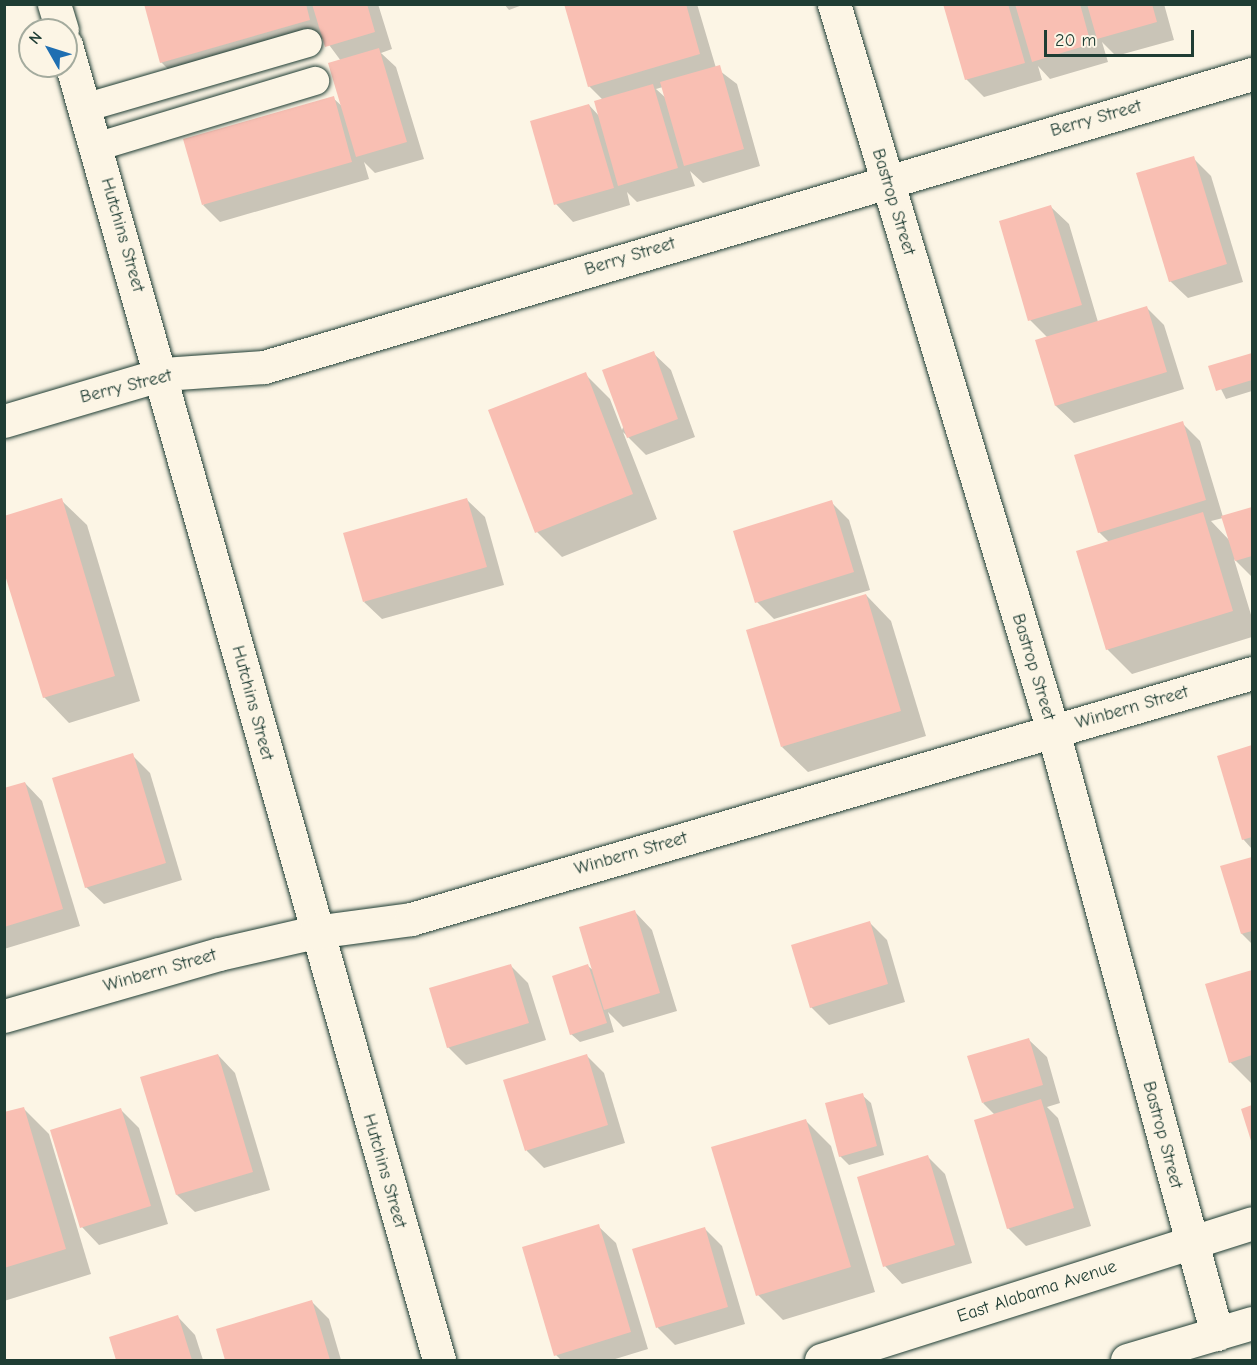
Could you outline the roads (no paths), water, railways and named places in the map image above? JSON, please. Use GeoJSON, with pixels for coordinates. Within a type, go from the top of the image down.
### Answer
{"type":"FeatureCollection","features":[{"type":"Feature","properties":{"kind":"street","name":"Bastrop Street"},"geometry":{"type":"LineString","coordinates":[[834,4],[1053,731],[1217,1334]]}},
{"type":"Feature","properties":{"kind":"street","name":"Berry Street"},"geometry":{"type":"LineString","coordinates":[[4,421],[163,374],[264,367],[886,180],[1252,74]]}},
{"type":"Feature","properties":{"kind":"street","name":"Hutchins Street"},"geometry":{"type":"LineString","coordinates":[[75,78],[163,374],[315,932],[439,1360]]}},
{"type":"Feature","properties":{"kind":"street","name":"Winbern Street"},"geometry":{"type":"LineString","coordinates":[[4,1016],[315,932],[411,919],[1252,673]]}},
{"type":"Feature","properties":{"kind":"street","name":"East Alabama Avenue"},"geometry":{"type":"LineString","coordinates":[[821,1360],[1252,1223]]}},
{"type":"Feature","properties":{"kind":"street"},"geometry":{"type":"LineString","coordinates":[[1127,1360],[1252,1323]]}},
{"type":"Feature","properties":{"kind":"lane"},"geometry":{"type":"LineString","coordinates":[[84,108],[308,43]]}},
{"type":"Feature","properties":{"kind":"lane"},"geometry":{"type":"LineString","coordinates":[[96,147],[315,81]]}}]}
